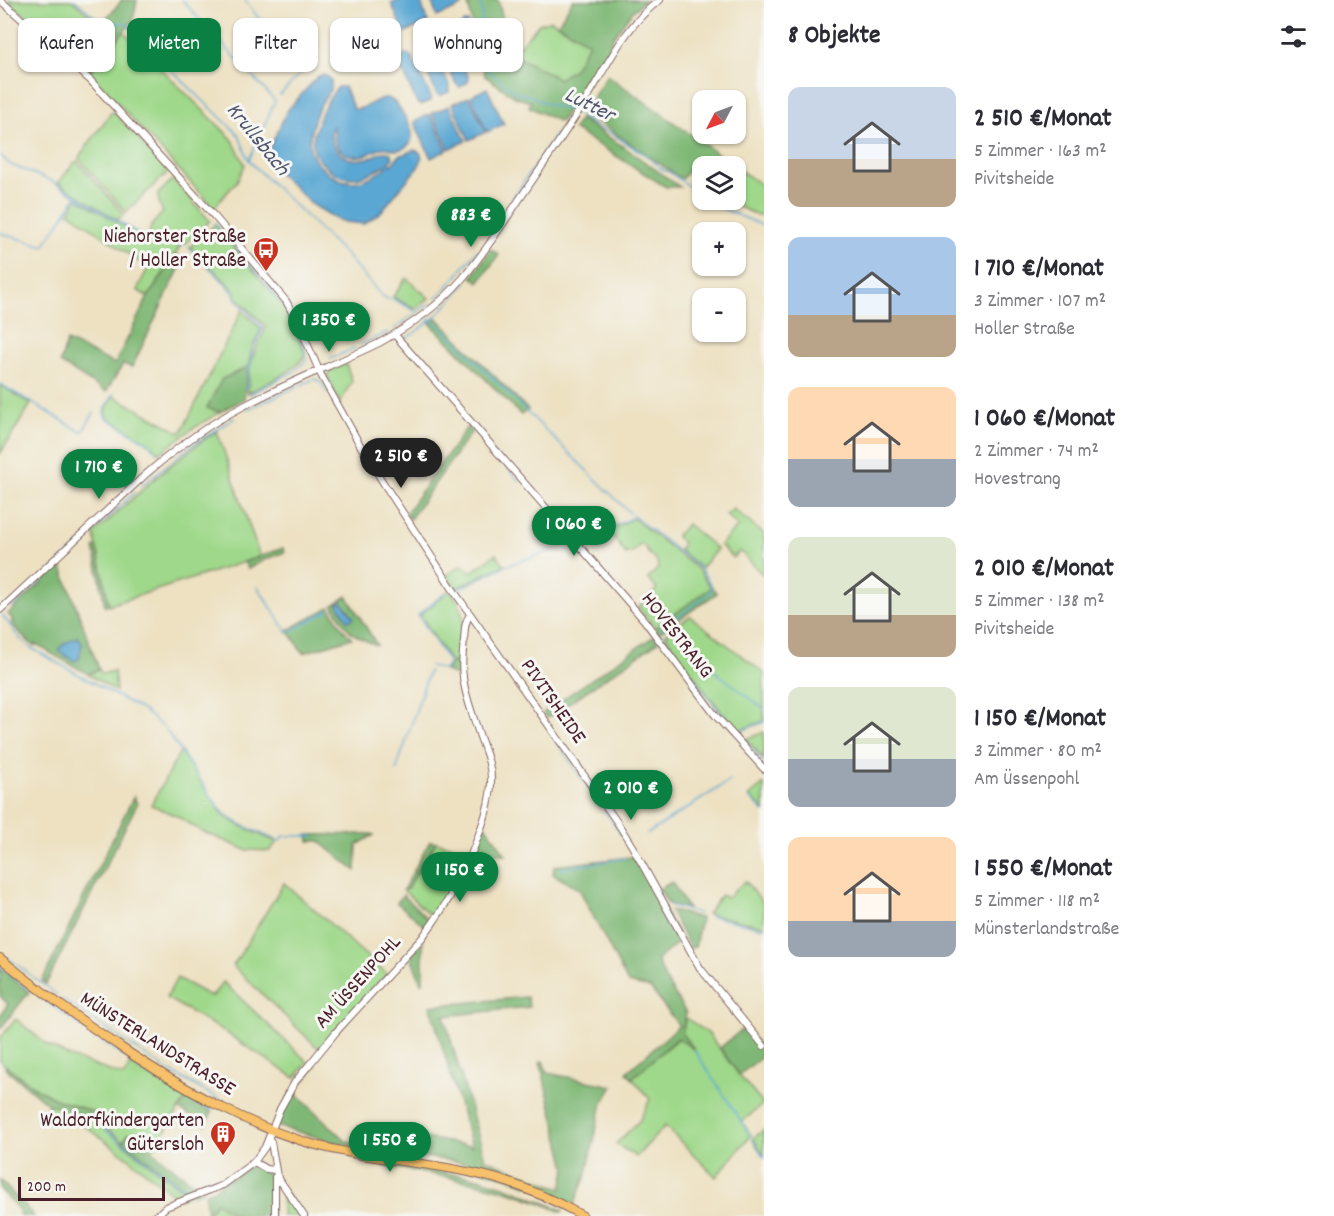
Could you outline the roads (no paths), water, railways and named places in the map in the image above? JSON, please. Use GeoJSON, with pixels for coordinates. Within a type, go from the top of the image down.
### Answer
{"type":"FeatureCollection","features":[{"type":"Feature","properties":{"kind":"main road","name":"MÜNSTERLANDSTRASSE"},"geometry":{"type":"LineString","coordinates":[[0,958],[57,1003],[162,1074],[270,1134],[352,1154],[475,1173],[542,1196],[583,1216]]}},
{"type":"Feature","properties":{"kind":"street","name":"PIVITSHEIDE"},"geometry":{"type":"LineString","coordinates":[[0,0],[91,81],[215,217],[286,302],[364,452],[471,615],[627,838],[700,968],[764,1046]]}},
{"type":"Feature","properties":{"kind":"street"},"geometry":{"type":"LineString","coordinates":[[2,606],[133,485],[181,445],[243,406],[395,335],[437,304],[468,272],[573,119],[632,27],[648,8],[660,0]]}},
{"type":"Feature","properties":{"kind":"street","name":"HOVESTRANG"},"geometry":{"type":"LineString","coordinates":[[395,335],[644,620],[716,715],[764,769]]}},
{"type":"Feature","properties":{"kind":"street","name":"AM ÜSSENPOHL"},"geometry":{"type":"LineString","coordinates":[[254,1162],[295,1082],[336,1032],[422,938],[447,902],[470,859],[488,804],[491,776],[488,759],[463,680],[466,620],[471,615]]}},
{"type":"Feature","properties":{"kind":"street"},"geometry":{"type":"LineString","coordinates":[[270,1134],[276,1173],[275,1216]]}},
{"type":"Feature","properties":{"kind":"street"},"geometry":{"type":"LineString","coordinates":[[156,1216],[166,1207],[223,1185],[254,1162],[276,1173],[304,1216]]}},
{"type":"Feature","properties":{"kind":"water"},"geometry":{"type":"Polygon","coordinates":[[[400,0],[420,0],[427,18],[413,18],[413,29],[404,33],[401,18],[398,18],[391,3],[400,0]]]}},
{"type":"Feature","properties":{"kind":"water"},"geometry":{"type":"Polygon","coordinates":[[[431,0],[460,0],[462,6],[437,17],[431,0]]]}},
{"type":"Feature","properties":{"kind":"water"},"geometry":{"type":"Polygon","coordinates":[[[407,54],[411,56],[413,72],[419,72],[431,97],[430,101],[421,105],[417,103],[401,68],[401,57],[407,54]]]}},
{"type":"Feature","properties":{"kind":"water"},"geometry":{"type":"Polygon","coordinates":[[[430,72],[443,72],[450,87],[449,92],[440,96],[436,93],[429,76],[430,72]]]}},
{"type":"Feature","properties":{"kind":"water"},"geometry":{"type":"Polygon","coordinates":[[[450,72],[466,72],[468,82],[460,87],[450,72]]]}},
{"type":"Feature","properties":{"kind":"water"},"geometry":{"type":"Polygon","coordinates":[[[324,75],[330,78],[331,86],[317,113],[310,137],[310,146],[316,161],[329,174],[354,182],[376,174],[387,167],[386,165],[355,178],[332,172],[320,161],[313,147],[313,139],[325,105],[338,87],[344,87],[354,109],[362,108],[381,99],[392,100],[399,107],[412,131],[409,145],[402,149],[382,148],[356,156],[339,149],[335,141],[334,127],[332,127],[332,141],[340,153],[348,158],[358,159],[389,152],[393,158],[389,162],[391,165],[400,155],[413,150],[422,156],[418,167],[380,213],[364,224],[336,219],[313,205],[267,162],[270,147],[287,111],[318,76],[324,75]]]}},
{"type":"Feature","properties":{"kind":"water"},"geometry":{"type":"Polygon","coordinates":[[[487,88],[504,124],[487,132],[471,96],[487,88]]]}},
{"type":"Feature","properties":{"kind":"water"},"geometry":{"type":"Polygon","coordinates":[[[469,97],[486,132],[469,140],[452,104],[469,97]]]}},
{"type":"Feature","properties":{"kind":"water"},"geometry":{"type":"Polygon","coordinates":[[[449,106],[466,141],[449,149],[432,113],[449,106]]]}},
{"type":"Feature","properties":{"kind":"water"},"geometry":{"type":"Polygon","coordinates":[[[430,114],[447,150],[431,158],[414,122],[430,114]]]}},
{"type":"Feature","properties":{"kind":"water"},"geometry":{"type":"Polygon","coordinates":[[[341,601],[354,618],[348,621],[338,604],[341,601]]]}},
{"type":"Feature","properties":{"kind":"water"},"geometry":{"type":"Polygon","coordinates":[[[78,637],[82,643],[79,659],[74,661],[59,649],[65,643],[78,637]]]}},
{"type":"Feature","properties":{"kind":"waterway","name":"Krullsbach"},"geometry":{"type":"LineString","coordinates":[[75,0],[107,27],[118,22],[128,24],[137,37],[239,135],[248,159],[343,252],[381,295],[414,310]]}},
{"type":"Feature","properties":{"kind":"waterway"},"geometry":{"type":"LineString","coordinates":[[182,0],[275,101],[249,160]]}},
{"type":"Feature","properties":{"kind":"waterway"},"geometry":{"type":"LineString","coordinates":[[245,0],[300,73]]}},
{"type":"Feature","properties":{"kind":"waterway","name":"Lutter"},"geometry":{"type":"LineString","coordinates":[[481,0],[487,70],[517,93],[575,114]]}},
{"type":"Feature","properties":{"kind":"waterway"},"geometry":{"type":"LineString","coordinates":[[280,95],[302,72]]}},
{"type":"Feature","properties":{"kind":"waterway","name":"Lutter"},"geometry":{"type":"LineString","coordinates":[[579,116],[647,156],[663,170],[692,189]]}},
{"type":"Feature","properties":{"kind":"waterway"},"geometry":{"type":"LineString","coordinates":[[512,199],[559,130]]}},
{"type":"Feature","properties":{"kind":"waterway"},"geometry":{"type":"LineString","coordinates":[[0,155],[11,165],[52,181],[139,234],[181,246],[185,244]]}},
{"type":"Feature","properties":{"kind":"waterway"},"geometry":{"type":"LineString","coordinates":[[0,233],[44,246],[76,197]]}},
{"type":"Feature","properties":{"kind":"waterway","name":"Lutter"},"geometry":{"type":"LineString","coordinates":[[726,210],[764,226]]}},
{"type":"Feature","properties":{"kind":"waterway"},"geometry":{"type":"LineString","coordinates":[[215,223],[260,276]]}},
{"type":"Feature","properties":{"kind":"waterway"},"geometry":{"type":"LineString","coordinates":[[188,247],[233,292],[236,299],[263,328],[253,348],[246,389]]}},
{"type":"Feature","properties":{"kind":"waterway"},"geometry":{"type":"LineString","coordinates":[[436,298],[477,250]]}},
{"type":"Feature","properties":{"kind":"waterway"},"geometry":{"type":"LineString","coordinates":[[263,280],[289,312],[305,350],[306,360]]}},
{"type":"Feature","properties":{"kind":"waterway"},"geometry":{"type":"LineString","coordinates":[[405,339],[439,313],[467,281]]}},
{"type":"Feature","properties":{"kind":"waterway"},"geometry":{"type":"LineString","coordinates":[[394,329],[430,303]]}},
{"type":"Feature","properties":{"kind":"waterway","name":"Krullsbach"},"geometry":{"type":"LineString","coordinates":[[428,318],[443,329],[630,513]]}},
{"type":"Feature","properties":{"kind":"waterway"},"geometry":{"type":"LineString","coordinates":[[360,345],[388,332]]}},
{"type":"Feature","properties":{"kind":"waterway"},"geometry":{"type":"LineString","coordinates":[[330,359],[355,348]]}},
{"type":"Feature","properties":{"kind":"waterway"},"geometry":{"type":"LineString","coordinates":[[250,394],[295,371],[307,360]]}},
{"type":"Feature","properties":{"kind":"waterway"},"geometry":{"type":"LineString","coordinates":[[248,409],[314,379],[320,382],[327,393]]}},
{"type":"Feature","properties":{"kind":"waterway"},"geometry":{"type":"LineString","coordinates":[[0,384],[82,432],[94,413]]}},
{"type":"Feature","properties":{"kind":"waterway"},"geometry":{"type":"LineString","coordinates":[[105,416],[105,409],[114,393]]}},
{"type":"Feature","properties":{"kind":"waterway"},"geometry":{"type":"LineString","coordinates":[[105,417],[147,442],[157,452]]}},
{"type":"Feature","properties":{"kind":"waterway"},"geometry":{"type":"LineString","coordinates":[[141,486],[188,448],[234,418]]}},
{"type":"Feature","properties":{"kind":"waterway"},"geometry":{"type":"LineString","coordinates":[[475,432],[519,481]]}},
{"type":"Feature","properties":{"kind":"waterway"},"geometry":{"type":"LineString","coordinates":[[12,607],[134,493]]}},
{"type":"Feature","properties":{"kind":"waterway","name":"Krullsbach"},"geometry":{"type":"LineString","coordinates":[[632,515],[701,569],[711,585],[712,591],[662,629]]}},
{"type":"Feature","properties":{"kind":"waterway"},"geometry":{"type":"LineString","coordinates":[[587,540],[632,518]]}},
{"type":"Feature","properties":{"kind":"waterway"},"geometry":{"type":"LineString","coordinates":[[456,590],[505,566],[572,544]]}},
{"type":"Feature","properties":{"kind":"waterway"},"geometry":{"type":"LineString","coordinates":[[257,586],[288,633],[329,610]]}},
{"type":"Feature","properties":{"kind":"waterway"},"geometry":{"type":"LineString","coordinates":[[430,666],[444,670],[449,663],[418,615],[446,592]]}},
{"type":"Feature","properties":{"kind":"waterway"},"geometry":{"type":"LineString","coordinates":[[2,615],[21,640],[31,648],[144,711],[163,727]]}},
{"type":"Feature","properties":{"kind":"waterway","name":"Krullsbach"},"geometry":{"type":"LineString","coordinates":[[663,634],[706,695],[738,734]]}},
{"type":"Feature","properties":{"kind":"waterway"},"geometry":{"type":"LineString","coordinates":[[712,669],[764,709]]}},
{"type":"Feature","properties":{"kind":"waterway"},"geometry":{"type":"LineString","coordinates":[[396,771],[429,671]]}},
{"type":"Feature","properties":{"kind":"waterway"},"geometry":{"type":"LineString","coordinates":[[737,734],[764,722]]}},
{"type":"Feature","properties":{"kind":"waterway"},"geometry":{"type":"LineString","coordinates":[[166,730],[225,814],[246,827],[280,841],[284,836],[314,836]]}},
{"type":"Feature","properties":{"kind":"waterway"},"geometry":{"type":"LineString","coordinates":[[549,731],[627,843]]}},
{"type":"Feature","properties":{"kind":"waterway","name":"Krullsbach"},"geometry":{"type":"LineString","coordinates":[[742,738],[764,763]]}},
{"type":"Feature","properties":{"kind":"waterway"},"geometry":{"type":"LineString","coordinates":[[647,834],[731,780]]}},
{"type":"Feature","properties":{"kind":"waterway"},"geometry":{"type":"LineString","coordinates":[[749,797],[764,812]]}},
{"type":"Feature","properties":{"kind":"waterway"},"geometry":{"type":"LineString","coordinates":[[560,869],[626,858]]}},
{"type":"Feature","properties":{"kind":"waterway"},"geometry":{"type":"LineString","coordinates":[[669,905],[699,913]]}},
{"type":"Feature","properties":{"kind":"waterway"},"geometry":{"type":"LineString","coordinates":[[710,916],[764,928]]}},
{"type":"Feature","properties":{"kind":"waterway"},"geometry":{"type":"LineString","coordinates":[[0,952],[57,995]]}},
{"type":"Feature","properties":{"kind":"waterway"},"geometry":{"type":"LineString","coordinates":[[0,966],[30,990]]}},
{"type":"Feature","properties":{"kind":"waterway"},"geometry":{"type":"LineString","coordinates":[[38,996],[126,1058]]}},
{"type":"Feature","properties":{"kind":"waterway"},"geometry":{"type":"LineString","coordinates":[[62,999],[164,1068],[228,1104]]}},
{"type":"Feature","properties":{"kind":"waterway"},"geometry":{"type":"LineString","coordinates":[[695,1051],[751,1136]]}},
{"type":"Feature","properties":{"kind":"waterway"},"geometry":{"type":"LineString","coordinates":[[131,1061],[212,1110]]}},
{"type":"Feature","properties":{"kind":"waterway"},"geometry":{"type":"LineString","coordinates":[[92,1119],[190,1194]]}},
{"type":"Feature","properties":{"kind":"waterway"},"geometry":{"type":"LineString","coordinates":[[752,1139],[764,1157]]}},
{"type":"Feature","properties":{"kind":"place","name":"Niehorster Straße / Holler Straße"},"geometry":{"type":"Point","coordinates":[266,273]}},
{"type":"Feature","properties":{"kind":"place","name":"Waldorfkindergarten Gütersloh"},"geometry":{"type":"Point","coordinates":[223,1157]}}]}
